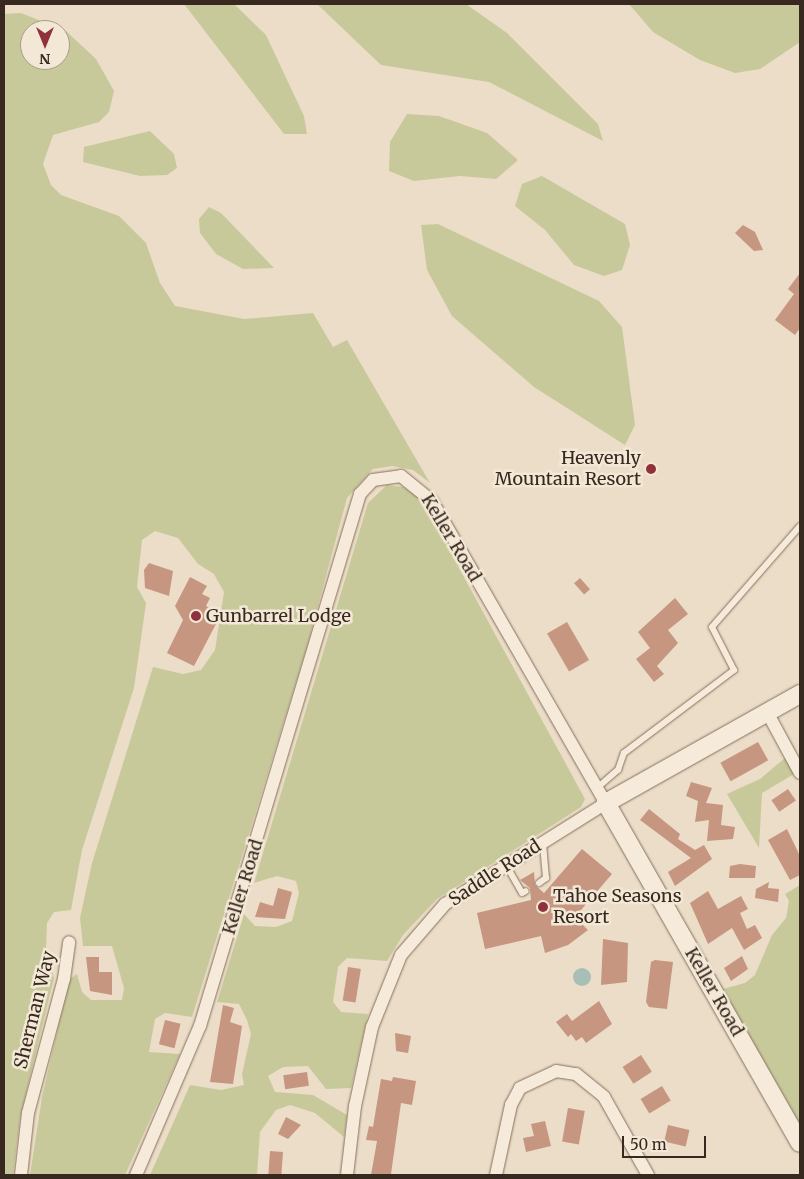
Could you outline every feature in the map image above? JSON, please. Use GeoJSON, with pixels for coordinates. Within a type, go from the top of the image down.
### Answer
{"type":"FeatureCollection","features":[{"type":"Feature","properties":{"kind":"street","name":"Keller Road"},"geometry":{"type":"LineString","coordinates":[[136,1175],[200,1026],[312,666],[360,494],[373,480],[401,476],[432,501],[800,1143]]}},
{"type":"Feature","properties":{"kind":"street","name":"Saddle Road"},"geometry":{"type":"LineString","coordinates":[[347,1175],[355,1106],[372,1027],[401,954],[445,904],[543,841],[602,796],[800,694]]}},
{"type":"Feature","properties":{"kind":"street"},"geometry":{"type":"LineString","coordinates":[[767,712],[800,772]]}},
{"type":"Feature","properties":{"kind":"street","name":"Sherman Way"},"geometry":{"type":"LineString","coordinates":[[21,1175],[28,1113],[64,979],[68,942]]}},
{"type":"Feature","properties":{"kind":"street"},"geometry":{"type":"LineString","coordinates":[[496,1175],[511,1105],[520,1088],[556,1070],[576,1074],[604,1097],[648,1175]]}},
{"type":"Feature","properties":{"kind":"lane"},"geometry":{"type":"LineString","coordinates":[[602,796],[618,770],[624,754],[734,670],[712,626],[800,526]]}},
{"type":"Feature","properties":{"kind":"lane"},"geometry":{"type":"LineString","coordinates":[[539,883],[546,878],[543,841]]}},
{"type":"Feature","properties":{"kind":"lane"},"geometry":{"type":"LineString","coordinates":[[505,864],[522,892],[526,891]]}},
{"type":"Feature","properties":{"kind":"green space"},"geometry":{"type":"Polygon","coordinates":[[[184,4],[234,4],[266,35],[304,116],[307,134],[284,134],[184,4]]]}},
{"type":"Feature","properties":{"kind":"green space"},"geometry":{"type":"Polygon","coordinates":[[[317,4],[466,4],[507,33],[598,124],[603,141],[489,82],[381,65],[317,4]]]}},
{"type":"Feature","properties":{"kind":"green space"},"geometry":{"type":"Polygon","coordinates":[[[629,4],[800,4],[800,42],[760,69],[735,73],[700,60],[653,32],[629,4]]]}},
{"type":"Feature","properties":{"kind":"green space"},"geometry":{"type":"Polygon","coordinates":[[[21,13],[38,20],[20,20],[20,70],[70,70],[70,35],[96,59],[114,91],[109,112],[99,122],[53,135],[43,164],[51,185],[61,195],[119,216],[146,243],[160,283],[175,306],[244,319],[313,313],[333,347],[347,340],[430,483],[413,470],[392,466],[373,469],[347,498],[307,647],[192,1017],[165,1013],[155,1019],[149,1052],[180,1054],[125,1175],[30,1175],[42,1097],[69,980],[77,974],[82,992],[91,1000],[122,1000],[124,988],[112,946],[83,946],[80,918],[92,863],[153,667],[183,674],[201,670],[215,650],[224,592],[214,574],[198,564],[178,538],[155,531],[142,540],[137,587],[146,603],[134,688],[82,850],[71,910],[54,912],[47,923],[46,947],[54,978],[20,1118],[13,1175],[4,1175],[4,14],[21,13]]]}},
{"type":"Feature","properties":{"kind":"green space"},"geometry":{"type":"Polygon","coordinates":[[[407,114],[439,116],[487,133],[518,160],[496,179],[460,176],[414,181],[389,171],[390,142],[407,114]]]}},
{"type":"Feature","properties":{"kind":"green space"},"geometry":{"type":"Polygon","coordinates":[[[150,131],[174,154],[177,168],[167,175],[140,176],[83,162],[84,147],[150,131]]]}},
{"type":"Feature","properties":{"kind":"green space"},"geometry":{"type":"Polygon","coordinates":[[[542,176],[625,224],[630,245],[622,270],[604,276],[574,265],[545,230],[515,206],[522,184],[542,176]]]}},
{"type":"Feature","properties":{"kind":"green space"},"geometry":{"type":"Polygon","coordinates":[[[209,207],[221,213],[274,268],[243,269],[216,254],[200,233],[199,219],[209,207]]]}},
{"type":"Feature","properties":{"kind":"green space"},"geometry":{"type":"Polygon","coordinates":[[[438,224],[599,301],[622,327],[635,425],[625,445],[534,387],[452,316],[427,270],[421,225],[438,224]]]}},
{"type":"Feature","properties":{"kind":"green space"},"geometry":{"type":"Polygon","coordinates":[[[387,485],[403,487],[422,500],[585,799],[581,807],[437,899],[403,935],[387,961],[347,958],[338,967],[333,1002],[341,1012],[368,1014],[351,1088],[326,1089],[308,1066],[283,1067],[268,1076],[275,1092],[313,1095],[347,1115],[344,1137],[315,1113],[290,1105],[276,1110],[260,1132],[257,1175],[150,1175],[190,1085],[221,1090],[244,1085],[242,1074],[251,1034],[247,1020],[239,1004],[217,1002],[244,914],[255,926],[276,927],[292,921],[299,893],[296,881],[277,876],[254,883],[368,503],[387,485]]]}},
{"type":"Feature","properties":{"kind":"green space"},"geometry":{"type":"Polygon","coordinates":[[[785,758],[794,774],[762,793],[759,848],[727,794],[760,779],[785,758]]]}},
{"type":"Feature","properties":{"kind":"green space"},"geometry":{"type":"Polygon","coordinates":[[[800,885],[800,1124],[723,989],[745,983],[755,975],[772,935],[786,918],[789,901],[785,894],[800,885]]]}},
{"type":"Feature","properties":{"kind":"shaded area"},"geometry":{"type":"Polygon","coordinates":[[[582,968],[588,971],[591,977],[588,983],[582,986],[576,983],[573,977],[576,971],[582,968]]]}},
{"type":"Feature","properties":{"kind":"building"},"geometry":{"type":"Polygon","coordinates":[[[743,225],[755,232],[763,250],[754,251],[735,233],[743,225]]]}},
{"type":"Feature","properties":{"kind":"building"},"geometry":{"type":"Polygon","coordinates":[[[800,273],[800,328],[795,335],[775,320],[794,294],[788,289],[800,273]]]}},
{"type":"Feature","properties":{"kind":"building"},"geometry":{"type":"Polygon","coordinates":[[[149,563],[173,571],[169,596],[145,588],[144,570],[149,563]]]}},
{"type":"Feature","properties":{"kind":"building","name":"Gunbarrel Lodge"},"geometry":{"type":"Polygon","coordinates":[[[190,577],[207,586],[202,594],[210,598],[206,606],[213,610],[209,618],[217,622],[194,666],[167,653],[183,620],[175,606],[190,577]]]}},
{"type":"Feature","properties":{"kind":"building"},"geometry":{"type":"Polygon","coordinates":[[[580,578],[590,589],[584,595],[574,583],[580,578]]]}},
{"type":"Feature","properties":{"kind":"building"},"geometry":{"type":"Polygon","coordinates":[[[675,598],[688,614],[668,630],[678,643],[657,666],[664,674],[654,682],[636,659],[650,648],[638,632],[675,598]]]}},
{"type":"Feature","properties":{"kind":"building"},"geometry":{"type":"Polygon","coordinates":[[[567,622],[589,660],[569,672],[547,634],[567,622]]]}},
{"type":"Feature","properties":{"kind":"building"},"geometry":{"type":"Polygon","coordinates":[[[758,742],[768,760],[731,781],[720,763],[758,742]]]}},
{"type":"Feature","properties":{"kind":"building"},"geometry":{"type":"Polygon","coordinates":[[[691,782],[712,788],[706,803],[723,805],[721,825],[735,827],[733,839],[707,841],[709,820],[695,822],[698,801],[686,796],[691,782]]]}},
{"type":"Feature","properties":{"kind":"building"},"geometry":{"type":"Polygon","coordinates":[[[788,789],[796,801],[779,812],[771,800],[788,789]]]}},
{"type":"Feature","properties":{"kind":"building"},"geometry":{"type":"Polygon","coordinates":[[[649,809],[680,834],[678,839],[695,850],[704,845],[712,859],[675,886],[668,872],[691,858],[640,820],[649,809]]]}},
{"type":"Feature","properties":{"kind":"building"},"geometry":{"type":"Polygon","coordinates":[[[787,829],[800,856],[800,875],[790,880],[768,840],[787,829]]]}},
{"type":"Feature","properties":{"kind":"building","name":"Tahoe Seasons Resort"},"geometry":{"type":"Polygon","coordinates":[[[582,849],[612,874],[575,917],[588,930],[568,945],[545,953],[541,936],[485,949],[477,913],[531,900],[530,888],[520,880],[534,872],[535,885],[544,893],[582,849]]]}},
{"type":"Feature","properties":{"kind":"building"},"geometry":{"type":"Polygon","coordinates":[[[740,864],[756,866],[755,878],[729,878],[730,866],[740,864]]]}},
{"type":"Feature","properties":{"kind":"building"},"geometry":{"type":"Polygon","coordinates":[[[769,882],[768,888],[779,889],[778,902],[755,898],[756,889],[769,882]]]}},
{"type":"Feature","properties":{"kind":"building"},"geometry":{"type":"Polygon","coordinates":[[[278,888],[292,892],[285,919],[255,917],[260,902],[273,906],[278,888]]]}},
{"type":"Feature","properties":{"kind":"building"},"geometry":{"type":"Polygon","coordinates":[[[708,891],[718,909],[741,896],[748,909],[740,913],[747,929],[755,925],[762,938],[744,950],[732,928],[708,944],[690,903],[708,891]]]}},
{"type":"Feature","properties":{"kind":"building"},"geometry":{"type":"Polygon","coordinates":[[[603,939],[628,943],[627,982],[601,985],[603,939]]]}},
{"type":"Feature","properties":{"kind":"building"},"geometry":{"type":"Polygon","coordinates":[[[742,956],[748,969],[731,981],[724,968],[742,956]]]}},
{"type":"Feature","properties":{"kind":"building"},"geometry":{"type":"Polygon","coordinates":[[[86,957],[99,957],[99,972],[112,972],[112,995],[90,991],[86,957]]]}},
{"type":"Feature","properties":{"kind":"building"},"geometry":{"type":"Polygon","coordinates":[[[655,960],[673,962],[667,1009],[649,1007],[646,1002],[651,962],[655,960]]]}},
{"type":"Feature","properties":{"kind":"building"},"geometry":{"type":"Polygon","coordinates":[[[348,967],[361,969],[356,1003],[343,1001],[348,967]]]}},
{"type":"Feature","properties":{"kind":"building"},"geometry":{"type":"Polygon","coordinates":[[[599,1001],[612,1024],[586,1043],[582,1037],[576,1041],[571,1034],[568,1037],[556,1022],[567,1014],[572,1021],[599,1001]]]}},
{"type":"Feature","properties":{"kind":"building"},"geometry":{"type":"Polygon","coordinates":[[[223,1005],[234,1008],[230,1022],[242,1026],[233,1084],[210,1082],[223,1005]]]}},
{"type":"Feature","properties":{"kind":"building"},"geometry":{"type":"Polygon","coordinates":[[[165,1020],[181,1024],[174,1048],[159,1044],[165,1020]]]}},
{"type":"Feature","properties":{"kind":"building"},"geometry":{"type":"Polygon","coordinates":[[[395,1033],[411,1036],[408,1053],[396,1051],[395,1033]]]}},
{"type":"Feature","properties":{"kind":"building"},"geometry":{"type":"Polygon","coordinates":[[[641,1055],[652,1072],[633,1084],[623,1067],[641,1055]]]}},
{"type":"Feature","properties":{"kind":"building"},"geometry":{"type":"Polygon","coordinates":[[[307,1072],[309,1086],[285,1089],[283,1075],[307,1072]]]}},
{"type":"Feature","properties":{"kind":"building"},"geometry":{"type":"Polygon","coordinates":[[[393,1077],[416,1081],[412,1105],[401,1103],[391,1174],[371,1175],[377,1141],[366,1140],[369,1126],[373,1127],[381,1079],[392,1081],[393,1077]]]}},
{"type":"Feature","properties":{"kind":"building"},"geometry":{"type":"Polygon","coordinates":[[[662,1086],[671,1101],[649,1113],[641,1099],[662,1086]]]}},
{"type":"Feature","properties":{"kind":"building"},"geometry":{"type":"Polygon","coordinates":[[[568,1108],[585,1111],[579,1144],[562,1141],[568,1108]]]}},
{"type":"Feature","properties":{"kind":"building"},"geometry":{"type":"Polygon","coordinates":[[[286,1117],[301,1125],[288,1139],[278,1134],[286,1117]]]}},
{"type":"Feature","properties":{"kind":"building"},"geometry":{"type":"Polygon","coordinates":[[[545,1121],[551,1146],[526,1152],[523,1138],[534,1136],[531,1124],[545,1121]]]}},
{"type":"Feature","properties":{"kind":"building"},"geometry":{"type":"Polygon","coordinates":[[[668,1125],[689,1130],[686,1147],[664,1142],[668,1125]]]}},
{"type":"Feature","properties":{"kind":"building"},"geometry":{"type":"Polygon","coordinates":[[[270,1151],[283,1152],[281,1175],[268,1175],[270,1151]]]}},
{"type":"Feature","properties":{"kind":"place","name":"Heavenly Mountain Resort"},"geometry":{"type":"Point","coordinates":[651,469]}},
{"type":"Feature","properties":{"kind":"place","name":"Gunbarrel Lodge"},"geometry":{"type":"Point","coordinates":[196,616]}},
{"type":"Feature","properties":{"kind":"place","name":"Tahoe Seasons Resort"},"geometry":{"type":"Point","coordinates":[543,907]}}]}
